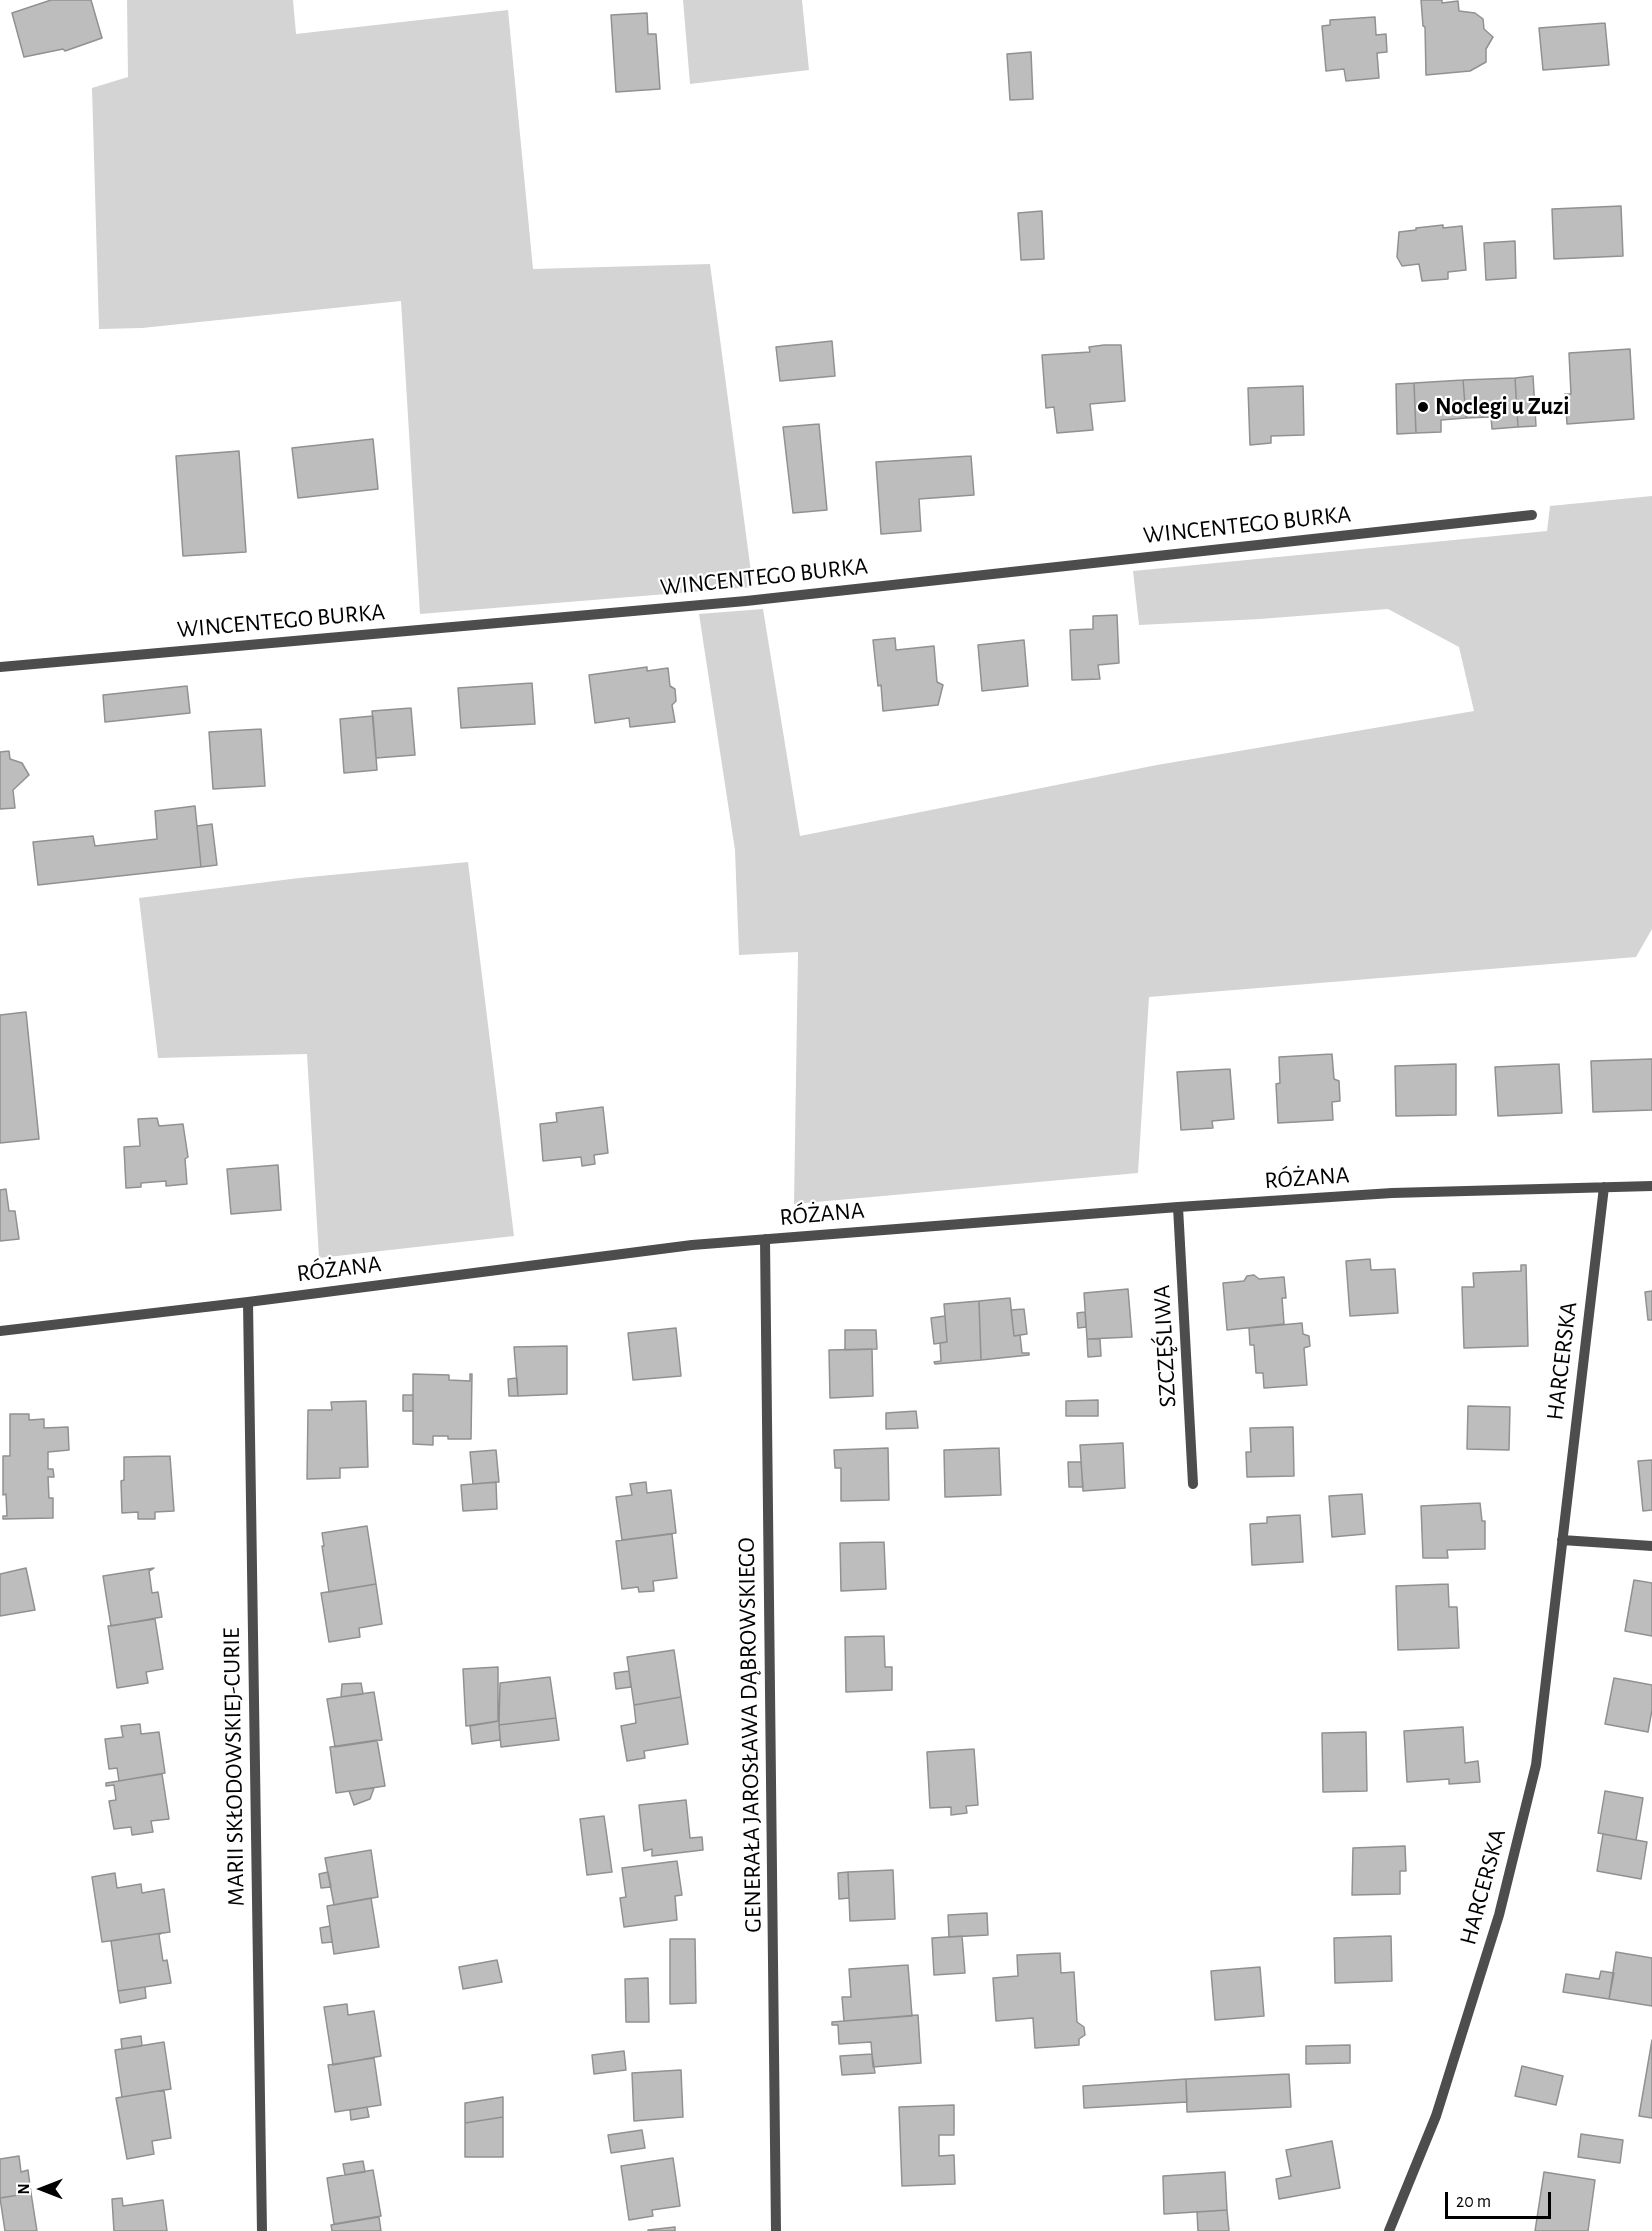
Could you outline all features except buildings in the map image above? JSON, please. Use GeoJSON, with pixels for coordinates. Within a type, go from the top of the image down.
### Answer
{"type":"FeatureCollection","features":[{"type":"Feature","properties":{"kind":"street","name":"WINCENTEGO BURKA"},"geometry":{"type":"LineString","coordinates":[[0,668],[746,601],[1532,515]]}},
{"type":"Feature","properties":{"kind":"street","name":"RÓŻANA"},"geometry":{"type":"LineString","coordinates":[[0,1331],[248,1302],[692,1245],[1178,1207],[1392,1193],[1652,1186]]}},
{"type":"Feature","properties":{"kind":"street","name":"HARCERSKA"},"geometry":{"type":"LineString","coordinates":[[1389,2231],[1440,2104],[1499,1915],[1536,1765],[1604,1187]]}},
{"type":"Feature","properties":{"kind":"street","name":"SZCZĘŚLIWA"},"geometry":{"type":"LineString","coordinates":[[1178,1207],[1193,1484]]}},
{"type":"Feature","properties":{"kind":"street","name":"GENERAŁA JAROSŁAWA DĄBROWSKIEGO"},"geometry":{"type":"LineString","coordinates":[[765,1239],[776,2231]]}},
{"type":"Feature","properties":{"kind":"street","name":"MARII SKŁODOWSKIEJ-CURIE"},"geometry":{"type":"LineString","coordinates":[[248,1302],[262,2231]]}},
{"type":"Feature","properties":{"kind":"street"},"geometry":{"type":"LineString","coordinates":[[1562,1540],[1652,1546]]}},
{"type":"Feature","properties":{"kind":"shaded area"},"geometry":{"type":"Polygon","coordinates":[[[127,0],[293,0],[296,34],[508,10],[533,269],[710,264],[753,587],[420,614],[401,301],[142,328],[99,329],[92,88],[128,77],[127,0]]]}},
{"type":"Feature","properties":{"kind":"shaded area"},"geometry":{"type":"Polygon","coordinates":[[[683,0],[802,0],[809,70],[690,84],[683,0]]]}},
{"type":"Feature","properties":{"kind":"shaded area"},"geometry":{"type":"Polygon","coordinates":[[[1652,496],[1652,929],[1636,957],[1149,997],[1138,1173],[794,1204],[798,952],[739,955],[735,850],[699,614],[763,609],[800,836],[1157,765],[1474,711],[1459,647],[1388,609],[1139,625],[1133,571],[1547,531],[1550,506],[1652,496]]]}},
{"type":"Feature","properties":{"kind":"shaded area"},"geometry":{"type":"Polygon","coordinates":[[[468,862],[514,1236],[319,1258],[307,1054],[158,1058],[139,898],[299,878],[468,862]]]}},
{"type":"Feature","properties":{"kind":"place","name":"Noclegi u Zuzi"},"geometry":{"type":"Point","coordinates":[1423,407]}}]}
